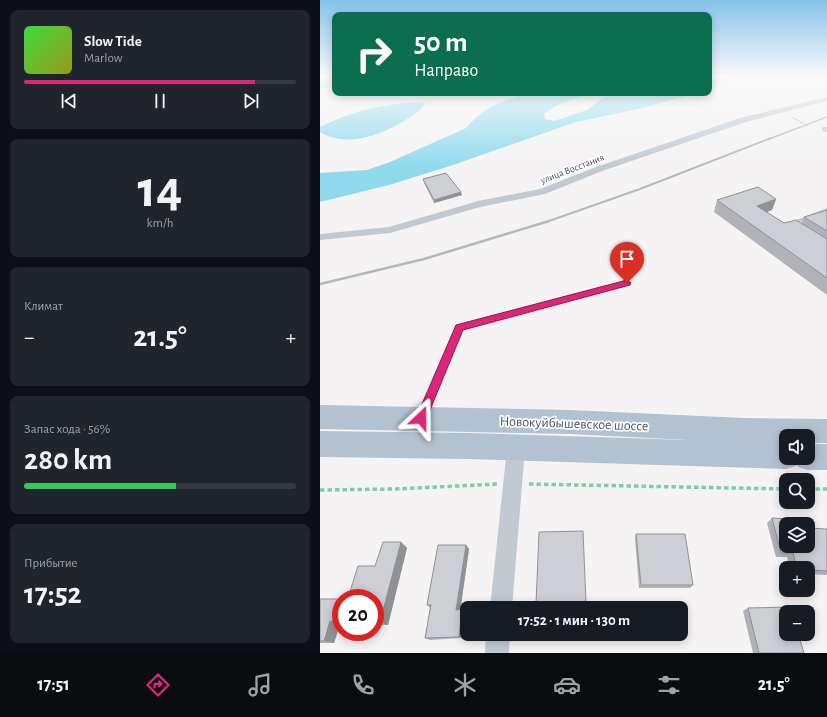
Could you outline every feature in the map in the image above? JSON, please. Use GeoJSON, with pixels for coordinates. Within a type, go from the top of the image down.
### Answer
{"type":"FeatureCollection","features":[{"type":"Feature","properties":{"kind":"main road","name":"Новокуйбышевское шоссе"},"geometry":{"type":"LineString","coordinates":[[320,417],[421,418],[827,431]]}},
{"type":"Feature","properties":{"kind":"main road"},"geometry":{"type":"LineString","coordinates":[[320,444],[779,456]]}},
{"type":"Feature","properties":{"kind":"main road"},"geometry":{"type":"LineString","coordinates":[[815,457],[827,457]]}},
{"type":"Feature","properties":{"kind":"street","name":"улица Восстания"},"geometry":{"type":"LineString","coordinates":[[320,237],[390,230],[478,204],[542,192],[606,167],[743,120],[797,106]]}},
{"type":"Feature","properties":{"kind":"street"},"geometry":{"type":"LineString","coordinates":[[502,601],[516,448]]}},
{"type":"Feature","properties":{"kind":"street"},"geometry":{"type":"LineString","coordinates":[[497,653],[498,641]]}},
{"type":"Feature","properties":{"kind":"lane"},"geometry":{"type":"LineString","coordinates":[[793,229],[787,225],[827,210]]}},
{"type":"Feature","properties":{"kind":"lane"},"geometry":{"type":"LineString","coordinates":[[421,418],[460,328],[627,283]]}},
{"type":"Feature","properties":{"kind":"path"},"geometry":{"type":"LineString","coordinates":[[798,121],[809,126]]}},
{"type":"Feature","properties":{"kind":"path"},"geometry":{"type":"LineString","coordinates":[[320,490],[396,489],[512,484],[779,488]]}},
{"type":"Feature","properties":{"kind":"path"},"geometry":{"type":"LineString","coordinates":[[815,489],[827,489]]}},
{"type":"Feature","properties":{"kind":"water"},"geometry":{"type":"Polygon","coordinates":[[[382,106],[423,106],[419,111],[389,129],[366,137],[342,139],[331,137],[320,132],[320,127],[345,116],[371,108],[382,106]]]}},
{"type":"Feature","properties":{"kind":"water"},"geometry":{"type":"Polygon","coordinates":[[[492,106],[554,106],[544,114],[545,119],[554,121],[587,110],[592,106],[647,106],[576,122],[450,166],[389,185],[320,202],[320,173],[367,170],[390,162],[466,128],[473,120],[492,106]]]}},
{"type":"Feature","properties":{"kind":"building"},"geometry":{"type":"Polygon","coordinates":[[[446,173],[461,192],[434,200],[423,179],[446,173]]]}},
{"type":"Feature","properties":{"kind":"building"},"geometry":{"type":"Polygon","coordinates":[[[758,187],[776,199],[757,206],[784,223],[796,220],[827,239],[827,278],[717,200],[758,187]]]}},
{"type":"Feature","properties":{"kind":"building"},"geometry":{"type":"Polygon","coordinates":[[[827,210],[827,231],[804,217],[827,210]]]}},
{"type":"Feature","properties":{"kind":"building"},"geometry":{"type":"Polygon","coordinates":[[[772,518],[779,518],[779,545],[772,518]]]}},
{"type":"Feature","properties":{"kind":"building"},"geometry":{"type":"Polygon","coordinates":[[[815,528],[827,529],[827,571],[815,570],[815,561],[795,561],[793,553],[815,553],[815,528]]]}},
{"type":"Feature","properties":{"kind":"building"},"geometry":{"type":"Polygon","coordinates":[[[583,531],[586,601],[536,601],[539,532],[583,531]]]}},
{"type":"Feature","properties":{"kind":"building"},"geometry":{"type":"Polygon","coordinates":[[[636,534],[685,534],[693,585],[641,585],[636,534]]]}},
{"type":"Feature","properties":{"kind":"building"},"geometry":{"type":"Polygon","coordinates":[[[383,542],[401,542],[384,607],[384,589],[351,589],[358,566],[375,566],[383,542]]]}},
{"type":"Feature","properties":{"kind":"building"},"geometry":{"type":"Polygon","coordinates":[[[438,545],[466,545],[456,610],[460,609],[459,637],[425,638],[431,605],[427,605],[438,545]]]}},
{"type":"Feature","properties":{"kind":"building"},"geometry":{"type":"Polygon","coordinates":[[[320,599],[332,599],[332,621],[330,621],[324,641],[320,641],[320,599]]]}},
{"type":"Feature","properties":{"kind":"building"},"geometry":{"type":"Polygon","coordinates":[[[779,607],[779,641],[800,641],[804,653],[759,653],[748,608],[779,607]]]}},
{"type":"Feature","properties":{"kind":"railway"},"geometry":{"type":"LineString","coordinates":[[769,139],[827,117]]}},
{"type":"Feature","properties":{"kind":"railway"},"geometry":{"type":"LineString","coordinates":[[548,221],[640,189],[771,138]]}},
{"type":"Feature","properties":{"kind":"railway"},"geometry":{"type":"LineString","coordinates":[[320,284],[424,259],[548,221]]}},
{"type":"Feature","properties":{"kind":"route"},"geometry":{"type":"LineString","coordinates":[[421,418],[460,328],[627,283]]}}]}
